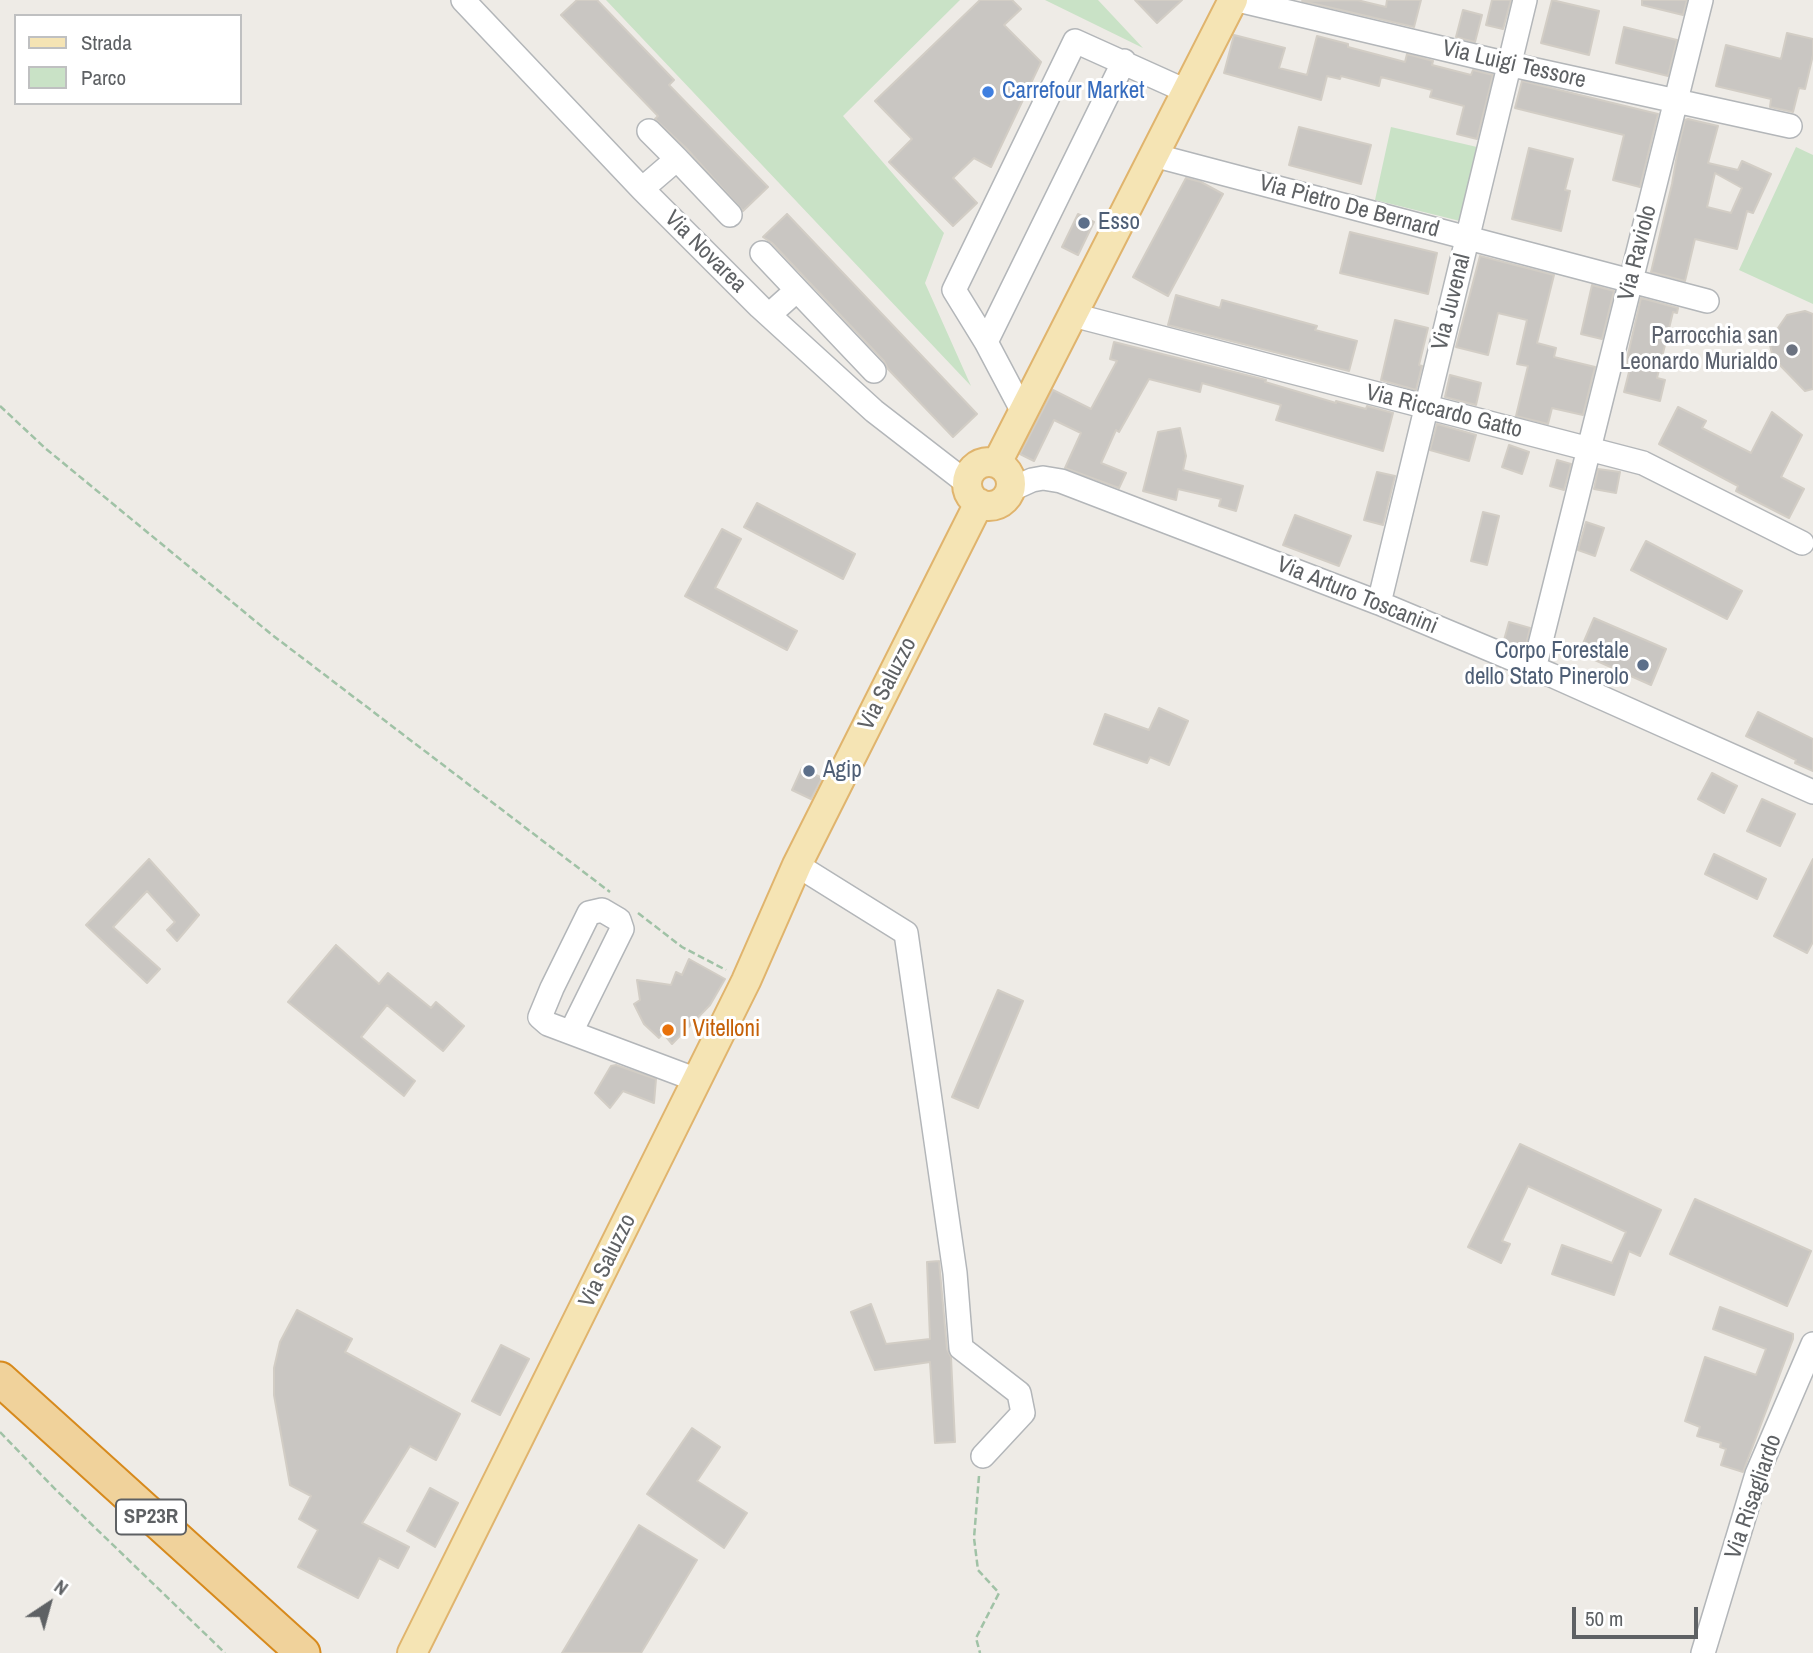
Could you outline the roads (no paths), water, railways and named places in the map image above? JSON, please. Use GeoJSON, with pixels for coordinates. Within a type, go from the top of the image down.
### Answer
{"type":"FeatureCollection","features":[{"type":"Feature","properties":{"kind":"highway","name":"SP23R"},"geometry":{"type":"LineString","coordinates":[[0,1379],[303,1653]]}},
{"type":"Feature","properties":{"kind":"highway","name":"SP23R"},"geometry":{"type":"LineString","coordinates":[[0,1402],[278,1653]]}},
{"type":"Feature","properties":{"kind":"main road"},"geometry":{"type":"LineString","coordinates":[[997,463],[1186,91],[1236,0]]}},
{"type":"Feature","properties":{"kind":"main road"},"geometry":{"type":"LineString","coordinates":[[997,463],[1006,470],[1011,480],[1010,490],[998,504],[988,505],[973,493],[970,473],[977,465],[997,463]]}},
{"type":"Feature","properties":{"kind":"main road","name":"Via Saluzzo"},"geometry":{"type":"LineString","coordinates":[[412,1653],[746,981],[797,865],[973,493]]}},
{"type":"Feature","properties":{"kind":"street","name":"Via Novarea"},"geometry":{"type":"LineString","coordinates":[[463,0],[642,189],[769,315],[874,411],[973,493]]}},
{"type":"Feature","properties":{"kind":"street","name":"Via Luigi Tessore"},"geometry":{"type":"LineString","coordinates":[[1236,0],[1790,126]]}},
{"type":"Feature","properties":{"kind":"street","name":"Via Juvenal"},"geometry":{"type":"LineString","coordinates":[[1379,603],[1525,0]]}},
{"type":"Feature","properties":{"kind":"street","name":"Via Raviolo"},"geometry":{"type":"LineString","coordinates":[[1534,669],[1701,0]]}},
{"type":"Feature","properties":{"kind":"street"},"geometry":{"type":"LineString","coordinates":[[1023,412],[986,342],[954,290],[1075,41],[1186,91]]}},
{"type":"Feature","properties":{"kind":"street"},"geometry":{"type":"LineString","coordinates":[[986,342],[1124,61]]}},
{"type":"Feature","properties":{"kind":"street"},"geometry":{"type":"LineString","coordinates":[[649,131],[730,215]]}},
{"type":"Feature","properties":{"kind":"street","name":"Via Pietro De Bernard"},"geometry":{"type":"LineString","coordinates":[[1153,155],[1707,301]]}},
{"type":"Feature","properties":{"kind":"street"},"geometry":{"type":"LineString","coordinates":[[642,189],[677,159]]}},
{"type":"Feature","properties":{"kind":"street"},"geometry":{"type":"LineString","coordinates":[[762,253],[874,371]]}},
{"type":"Feature","properties":{"kind":"street"},"geometry":{"type":"LineString","coordinates":[[769,315],[797,290]]}},
{"type":"Feature","properties":{"kind":"street","name":"Via Riccardo Gatto"},"geometry":{"type":"LineString","coordinates":[[1073,315],[1643,463],[1802,543]]}},
{"type":"Feature","properties":{"kind":"street","name":"Via Arturo Toscanini"},"geometry":{"type":"LineString","coordinates":[[1010,490],[1043,478],[1061,481],[1379,603],[1813,792]]}},
{"type":"Feature","properties":{"kind":"street"},"geometry":{"type":"LineString","coordinates":[[797,865],[906,933],[955,1273],[961,1348],[1019,1393],[1023,1413],[983,1456]]}},
{"type":"Feature","properties":{"kind":"street"},"geometry":{"type":"LineString","coordinates":[[571,1032],[622,929],[620,920],[603,910],[589,913],[540,1017],[548,1024],[698,1080]]}},
{"type":"Feature","properties":{"kind":"street","name":"Via Risagliardo"},"geometry":{"type":"LineString","coordinates":[[1703,1653],[1757,1474],[1813,1344]]}},
{"type":"Feature","properties":{"kind":"place","name":"Carrefour Market"},"geometry":{"type":"Point","coordinates":[988,92]}},
{"type":"Feature","properties":{"kind":"place","name":"Esso"},"geometry":{"type":"Point","coordinates":[1084,223]}},
{"type":"Feature","properties":{"kind":"place","name":"Parrocchia san Leonardo Murialdo"},"geometry":{"type":"Point","coordinates":[1792,350]}},
{"type":"Feature","properties":{"kind":"place","name":"Corpo Forestale dello Stato Pinerolo"},"geometry":{"type":"Point","coordinates":[1643,665]}},
{"type":"Feature","properties":{"kind":"place","name":"Agip"},"geometry":{"type":"Point","coordinates":[809,771]}},
{"type":"Feature","properties":{"kind":"place","name":"I Vitelloni"},"geometry":{"type":"Point","coordinates":[668,1030]}}]}
